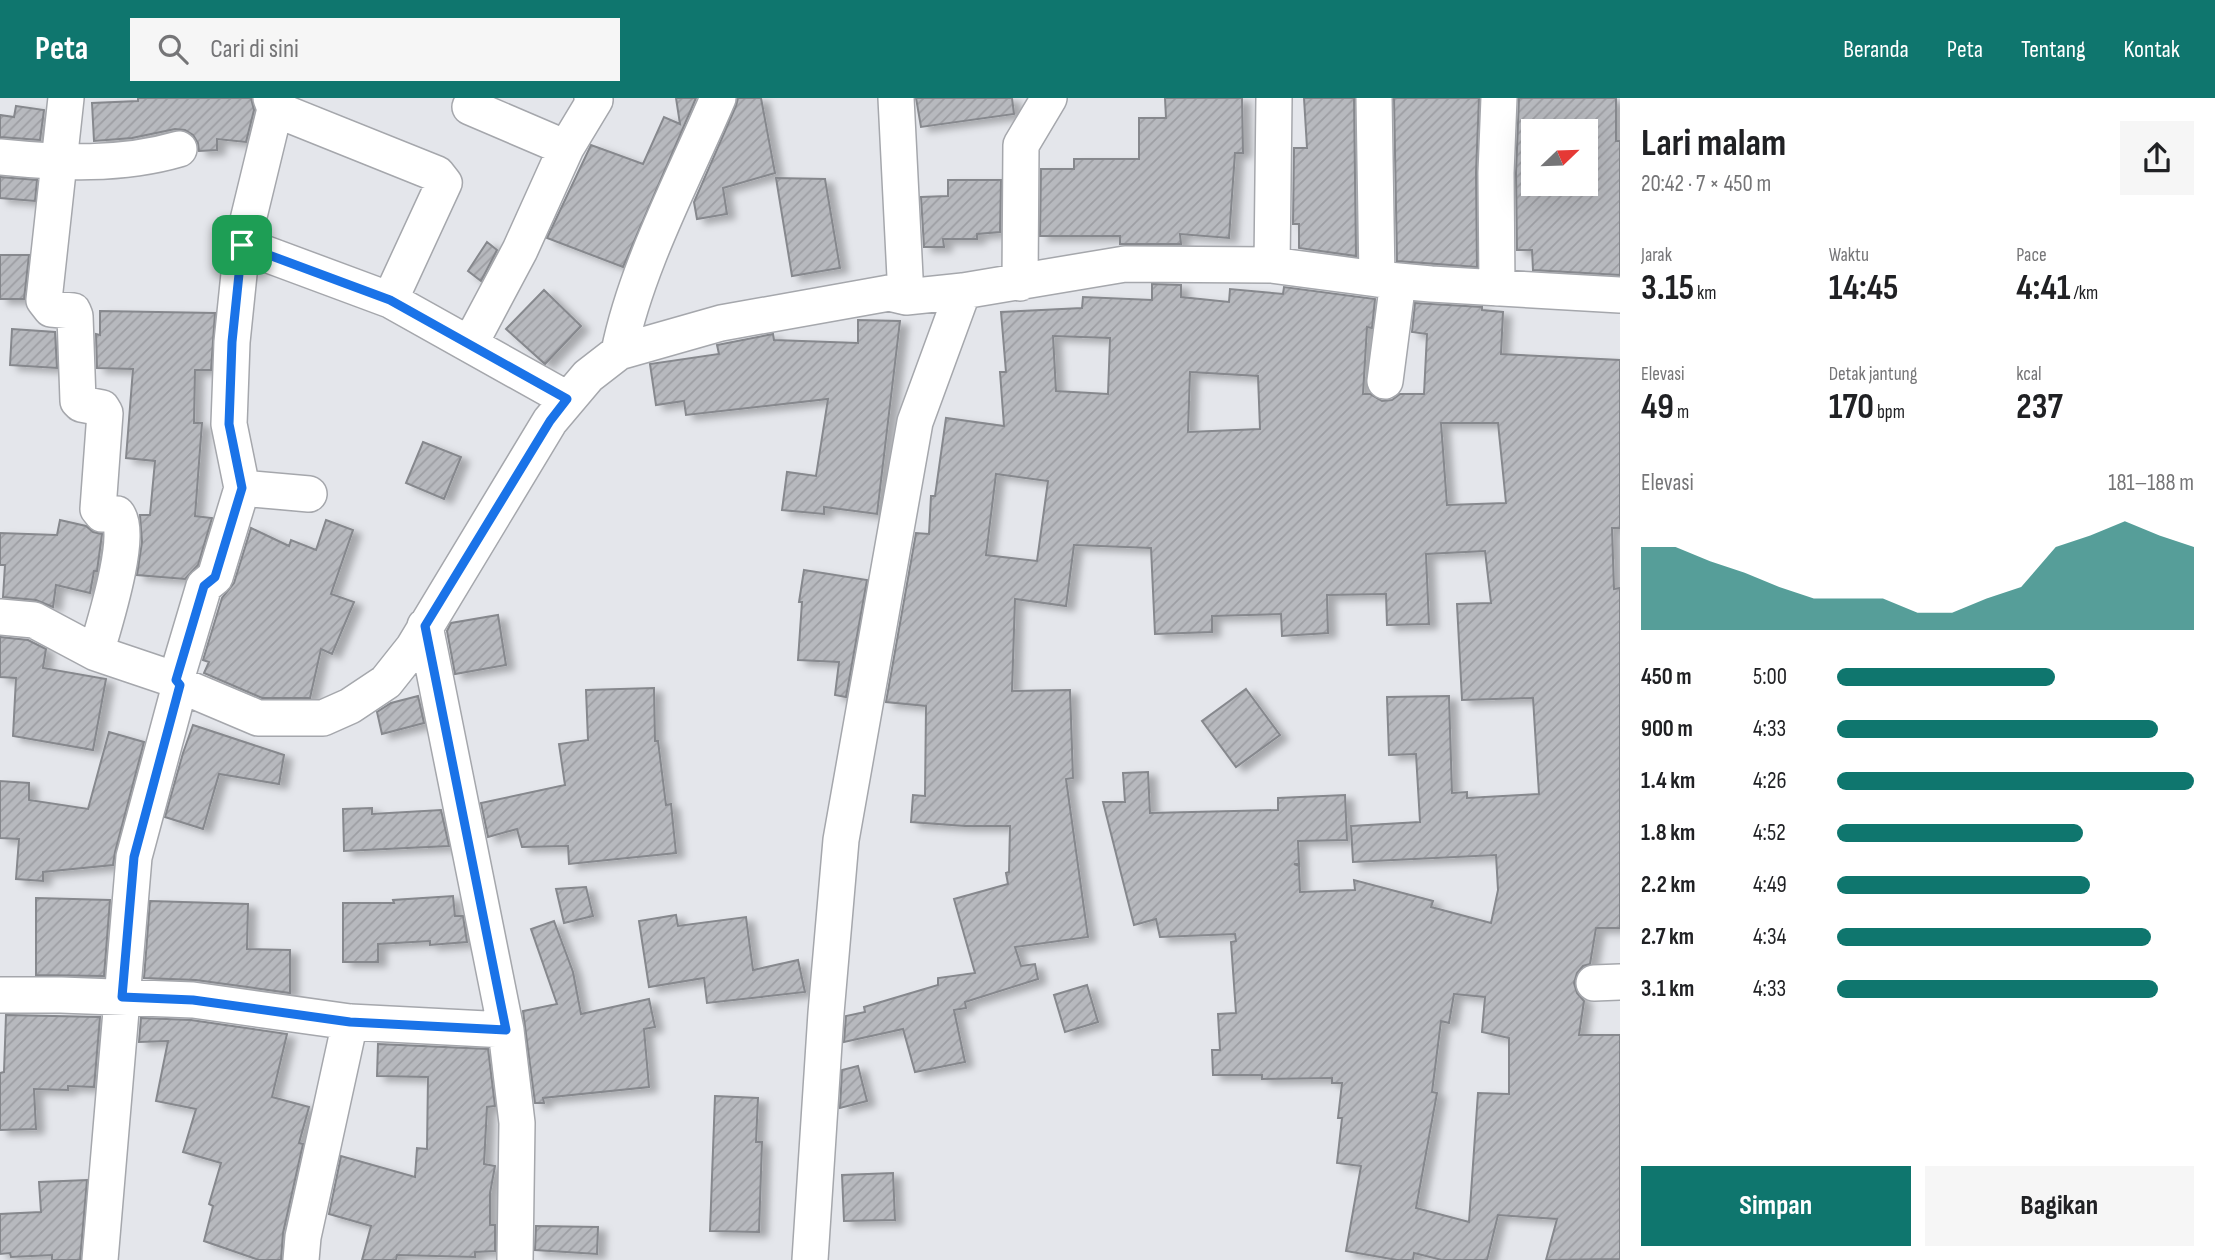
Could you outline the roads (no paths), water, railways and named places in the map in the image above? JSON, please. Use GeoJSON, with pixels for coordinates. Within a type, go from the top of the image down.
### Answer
{"type":"FeatureCollection","features":[{"type":"Feature","properties":{"kind":"street"},"geometry":{"type":"LineString","coordinates":[[66,98],[44,300],[51,309],[73,311],[75,316],[78,401],[102,408],[105,413],[98,509],[102,514],[117,514],[122,523],[117,582],[96,653]]}},
{"type":"Feature","properties":{"kind":"street"},"geometry":{"type":"LineString","coordinates":[[470,344],[520,250],[566,148],[595,100],[592,98]]}},
{"type":"Feature","properties":{"kind":"street"},"geometry":{"type":"LineString","coordinates":[[620,352],[626,319],[646,264],[719,98]]}},
{"type":"Feature","properties":{"kind":"street"},"geometry":{"type":"LineString","coordinates":[[896,98],[906,297]]}},
{"type":"Feature","properties":{"kind":"street"},"geometry":{"type":"LineString","coordinates":[[1020,283],[1021,145],[1048,98]]}},
{"type":"Feature","properties":{"kind":"street"},"geometry":{"type":"LineString","coordinates":[[1272,265],[1274,98]]}},
{"type":"Feature","properties":{"kind":"street"},"geometry":{"type":"LineString","coordinates":[[1374,98],[1387,280],[1385,381]]}},
{"type":"Feature","properties":{"kind":"street"},"geometry":{"type":"LineString","coordinates":[[1497,288],[1496,173],[1499,98]]}},
{"type":"Feature","properties":{"kind":"street"},"geometry":{"type":"LineString","coordinates":[[100,1260],[134,857],[204,586],[215,577],[242,488],[229,424],[232,342],[242,245],[273,104],[437,174],[444,183],[390,300]]}},
{"type":"Feature","properties":{"kind":"street"},"geometry":{"type":"LineString","coordinates":[[470,107],[566,148]]}},
{"type":"Feature","properties":{"kind":"street"},"geometry":{"type":"LineString","coordinates":[[0,157],[61,163],[150,158],[179,149]]}},
{"type":"Feature","properties":{"kind":"street"},"geometry":{"type":"LineString","coordinates":[[242,245],[390,300],[567,399]]}},
{"type":"Feature","properties":{"kind":"street"},"geometry":{"type":"LineString","coordinates":[[0,617],[34,620],[96,653],[178,682],[258,718],[323,718],[350,706],[386,682],[413,648],[550,421],[588,376],[620,352],[721,323],[889,293],[906,297],[963,291],[1125,264],[1272,265],[1387,280],[1620,295]]}},
{"type":"Feature","properties":{"kind":"street"},"geometry":{"type":"LineString","coordinates":[[810,1260],[826,1013],[841,840],[915,422],[963,291]]}},
{"type":"Feature","properties":{"kind":"street"},"geometry":{"type":"LineString","coordinates":[[242,488],[309,494]]}},
{"type":"Feature","properties":{"kind":"street"},"geometry":{"type":"LineString","coordinates":[[425,626],[506,1030],[517,1123],[515,1260]]}},
{"type":"Feature","properties":{"kind":"street"},"geometry":{"type":"LineString","coordinates":[[0,995],[193,1000],[350,1022],[506,1030]]}},
{"type":"Feature","properties":{"kind":"street"},"geometry":{"type":"LineString","coordinates":[[301,1260],[303,1237],[350,1022]]}}]}
